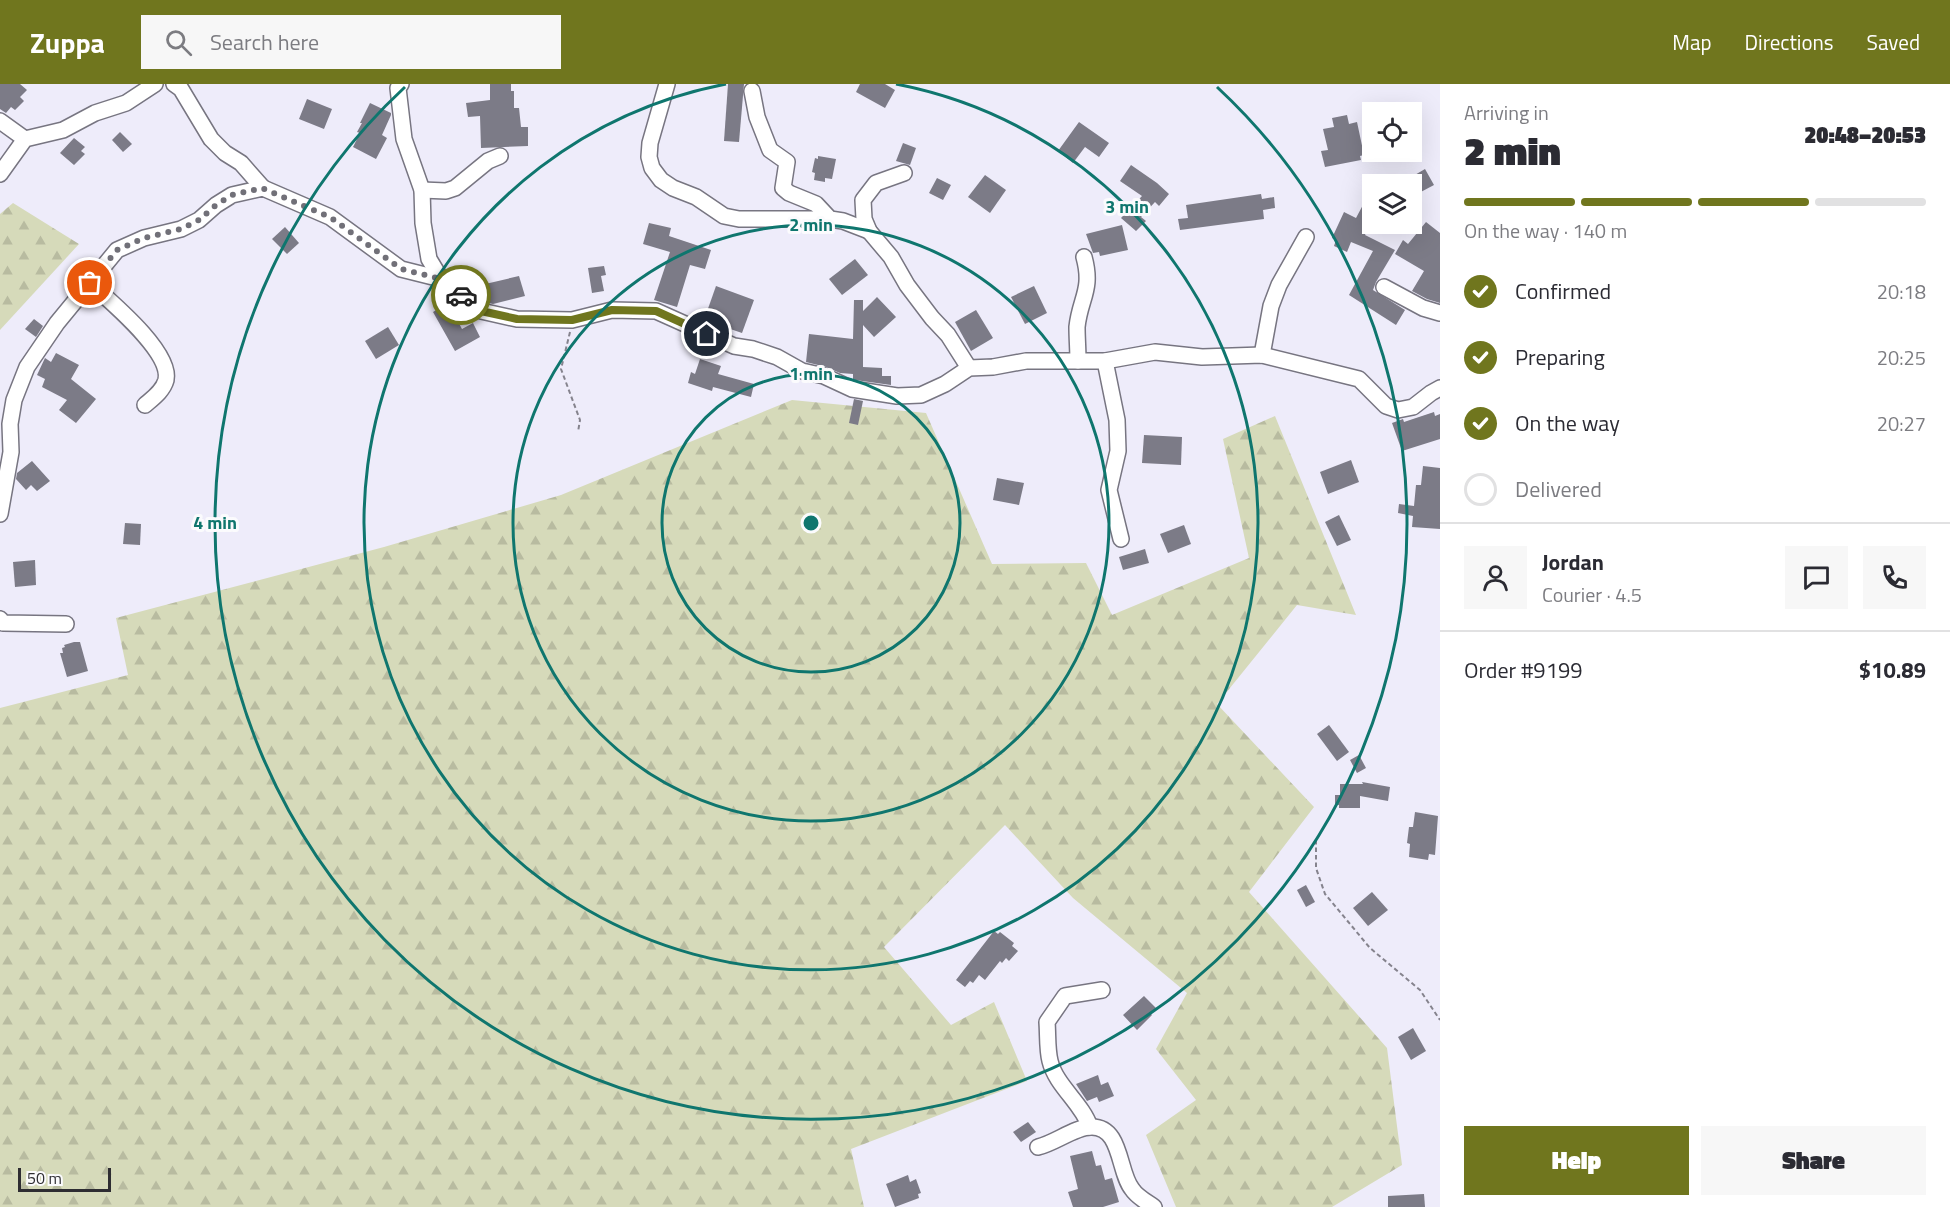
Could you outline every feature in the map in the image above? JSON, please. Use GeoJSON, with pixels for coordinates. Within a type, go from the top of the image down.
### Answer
{"type":"FeatureCollection","features":[{"type":"Feature","properties":{"kind":"street"},"geometry":{"type":"LineString","coordinates":[[0,174],[25,139],[63,130],[94,113],[126,103],[155,84]]}},
{"type":"Feature","properties":{"kind":"street"},"geometry":{"type":"LineString","coordinates":[[174,84],[181,89],[211,139],[225,153],[241,163],[262,188],[330,217],[401,269],[441,279]]}},
{"type":"Feature","properties":{"kind":"street"},"geometry":{"type":"LineString","coordinates":[[401,84],[398,88],[404,138],[422,190],[423,223],[429,259],[441,279],[481,311],[517,319],[572,320],[612,310],[656,311],[734,346],[753,349],[777,357],[802,371],[824,376],[852,389],[897,396],[921,395],[945,384],[969,368],[993,367],[1026,361],[1105,362],[1155,352],[1202,357],[1262,354],[1359,379],[1386,406],[1398,410],[1413,407],[1440,388]]}},
{"type":"Feature","properties":{"kind":"street"},"geometry":{"type":"LineString","coordinates":[[667,84],[650,143],[649,158],[652,168],[661,180],[672,188],[696,196],[724,216],[739,219],[830,219],[843,221],[869,231]]}},
{"type":"Feature","properties":{"kind":"street"},"geometry":{"type":"LineString","coordinates":[[752,91],[757,117],[770,150],[787,162],[783,188],[789,193],[816,204],[830,219]]}},
{"type":"Feature","properties":{"kind":"street"},"geometry":{"type":"LineString","coordinates":[[0,121],[25,139]]}},
{"type":"Feature","properties":{"kind":"street"},"geometry":{"type":"LineString","coordinates":[[422,190],[446,191],[455,188],[479,168],[500,156]]}},
{"type":"Feature","properties":{"kind":"street"},"geometry":{"type":"LineString","coordinates":[[904,173],[876,183],[863,200],[864,219],[869,231],[891,257],[907,285],[948,335],[969,368]]}},
{"type":"Feature","properties":{"kind":"street"},"geometry":{"type":"LineString","coordinates":[[0,514],[11,452],[10,424],[14,400],[27,367],[57,323],[117,250],[144,238],[181,229],[199,220],[232,195],[262,188]]}},
{"type":"Feature","properties":{"kind":"street"},"geometry":{"type":"LineString","coordinates":[[1262,354],[1271,306],[1279,285],[1306,237]]}},
{"type":"Feature","properties":{"kind":"street"},"geometry":{"type":"LineString","coordinates":[[1078,361],[1077,328],[1088,287],[1088,271],[1084,257]]}},
{"type":"Feature","properties":{"kind":"street"},"geometry":{"type":"LineString","coordinates":[[90,283],[126,315],[160,355],[166,370],[166,381],[158,394],[145,405]]}},
{"type":"Feature","properties":{"kind":"street"},"geometry":{"type":"LineString","coordinates":[[1384,287],[1424,308],[1440,313]]}},
{"type":"Feature","properties":{"kind":"street"},"geometry":{"type":"LineString","coordinates":[[1105,362],[1117,420],[1118,451],[1109,490],[1121,539]]}},
{"type":"Feature","properties":{"kind":"street"},"geometry":{"type":"LineString","coordinates":[[0,619],[3,623],[66,624]]}},
{"type":"Feature","properties":{"kind":"street"},"geometry":{"type":"LineString","coordinates":[[1090,1126],[1087,1116],[1061,1083],[1050,1062],[1047,1022],[1065,996],[1102,990]]}},
{"type":"Feature","properties":{"kind":"street"},"geometry":{"type":"LineString","coordinates":[[1038,1147],[1090,1126],[1102,1129],[1116,1144],[1131,1189],[1154,1207]]}},
{"type":"Feature","properties":{"kind":"path"},"geometry":{"type":"LineString","coordinates":[[572,320],[561,369],[580,420],[578,432]]}},
{"type":"Feature","properties":{"kind":"path"},"geometry":{"type":"LineString","coordinates":[[1316,840],[1316,868],[1325,894],[1371,948],[1420,990],[1440,1020]]}},
{"type":"Feature","properties":{"kind":"green space"},"geometry":{"type":"Polygon","coordinates":[[[13,203],[79,244],[0,330],[0,214],[13,203]]]}},
{"type":"Feature","properties":{"kind":"green space"},"geometry":{"type":"Polygon","coordinates":[[[792,400],[926,413],[992,564],[1086,563],[1112,615],[1249,558],[1223,439],[1275,416],[1356,615],[1297,605],[1217,704],[1314,807],[1249,892],[1387,1048],[1402,1165],[1332,1207],[1176,1207],[1146,1135],[1196,1100],[1156,1049],[1187,993],[1073,898],[1005,825],[884,947],[951,1025],[994,1002],[1027,1081],[851,1149],[864,1207],[0,1207],[0,708],[128,675],[116,618],[384,547],[561,495],[792,400]]]}},
{"type":"Feature","properties":{"kind":"building"},"geometry":{"type":"Polygon","coordinates":[[[0,84],[20,84],[27,90],[20,97],[24,101],[15,110],[11,107],[6,113],[0,109],[0,84]]]}},
{"type":"Feature","properties":{"kind":"building"},"geometry":{"type":"Polygon","coordinates":[[[490,84],[511,84],[511,91],[514,91],[514,108],[519,108],[521,127],[528,127],[528,146],[481,148],[480,116],[468,117],[466,103],[490,100],[490,84]]]}},
{"type":"Feature","properties":{"kind":"building"},"geometry":{"type":"Polygon","coordinates":[[[728,84],[744,84],[739,142],[724,141],[728,84]]]}},
{"type":"Feature","properties":{"kind":"building"},"geometry":{"type":"Polygon","coordinates":[[[860,84],[885,84],[895,90],[885,108],[856,92],[860,84]]]}},
{"type":"Feature","properties":{"kind":"building"},"geometry":{"type":"Polygon","coordinates":[[[307,99],[332,109],[324,129],[299,119],[307,99]]]}},
{"type":"Feature","properties":{"kind":"building"},"geometry":{"type":"Polygon","coordinates":[[[370,103],[391,113],[382,135],[387,138],[376,159],[353,147],[360,133],[357,132],[362,123],[360,123],[370,103]]]}},
{"type":"Feature","properties":{"kind":"building"},"geometry":{"type":"Polygon","coordinates":[[[1347,115],[1349,124],[1357,122],[1362,146],[1361,160],[1325,167],[1321,151],[1328,150],[1323,129],[1334,127],[1332,118],[1347,115]]]}},
{"type":"Feature","properties":{"kind":"building"},"geometry":{"type":"Polygon","coordinates":[[[1079,122],[1109,143],[1099,157],[1085,147],[1073,163],[1058,151],[1079,122]]]}},
{"type":"Feature","properties":{"kind":"building"},"geometry":{"type":"Polygon","coordinates":[[[120,132],[132,144],[123,152],[112,140],[120,132]]]}},
{"type":"Feature","properties":{"kind":"building"},"geometry":{"type":"Polygon","coordinates":[[[74,138],[85,147],[81,151],[85,154],[74,165],[60,153],[74,138]]]}},
{"type":"Feature","properties":{"kind":"building"},"geometry":{"type":"Polygon","coordinates":[[[903,143],[916,148],[910,165],[896,161],[903,143]]]}},
{"type":"Feature","properties":{"kind":"building"},"geometry":{"type":"Polygon","coordinates":[[[818,156],[836,159],[832,179],[825,178],[825,182],[814,180],[815,173],[812,172],[815,158],[818,159],[818,156]]]}},
{"type":"Feature","properties":{"kind":"building"},"geometry":{"type":"Polygon","coordinates":[[[1131,165],[1169,194],[1159,206],[1155,202],[1141,217],[1146,221],[1136,231],[1121,218],[1142,196],[1120,181],[1131,165]]]}},
{"type":"Feature","properties":{"kind":"building"},"geometry":{"type":"Polygon","coordinates":[[[1425,169],[1434,185],[1422,191],[1422,174],[1416,174],[1425,169]]]}},
{"type":"Feature","properties":{"kind":"building"},"geometry":{"type":"Polygon","coordinates":[[[985,175],[1006,190],[990,213],[968,197],[985,175]]]}},
{"type":"Feature","properties":{"kind":"building"},"geometry":{"type":"Polygon","coordinates":[[[937,178],[951,185],[943,200],[929,193],[937,178]]]}},
{"type":"Feature","properties":{"kind":"building"},"geometry":{"type":"Polygon","coordinates":[[[1261,194],[1262,199],[1274,197],[1275,208],[1263,210],[1264,219],[1180,230],[1178,219],[1188,218],[1186,205],[1261,194]]]}},
{"type":"Feature","properties":{"kind":"building"},"geometry":{"type":"Polygon","coordinates":[[[1362,207],[1362,234],[1395,250],[1373,290],[1405,310],[1396,325],[1349,295],[1373,251],[1351,242],[1347,252],[1334,246],[1336,240],[1332,238],[1344,212],[1356,218],[1362,207]]]}},
{"type":"Feature","properties":{"kind":"building"},"geometry":{"type":"Polygon","coordinates":[[[1426,222],[1440,233],[1440,303],[1412,291],[1424,271],[1395,254],[1403,240],[1408,244],[1416,234],[1422,234],[1422,227],[1426,222]]]}},
{"type":"Feature","properties":{"kind":"building"},"geometry":{"type":"Polygon","coordinates":[[[649,223],[671,228],[669,236],[711,250],[705,269],[690,265],[677,307],[654,300],[670,252],[643,244],[649,223]]]}},
{"type":"Feature","properties":{"kind":"building"},"geometry":{"type":"Polygon","coordinates":[[[1122,225],[1128,250],[1100,256],[1099,252],[1093,253],[1086,234],[1122,225]]]}},
{"type":"Feature","properties":{"kind":"building"},"geometry":{"type":"Polygon","coordinates":[[[285,227],[299,243],[287,254],[272,239],[285,227]]]}},
{"type":"Feature","properties":{"kind":"building"},"geometry":{"type":"Polygon","coordinates":[[[855,259],[868,275],[842,295],[829,279],[855,259]]]}},
{"type":"Feature","properties":{"kind":"building"},"geometry":{"type":"Polygon","coordinates":[[[604,266],[606,275],[601,276],[604,291],[592,293],[588,268],[604,266]]]}},
{"type":"Feature","properties":{"kind":"building"},"geometry":{"type":"Polygon","coordinates":[[[519,276],[525,296],[493,304],[485,302],[481,285],[519,276]]]}},
{"type":"Feature","properties":{"kind":"building"},"geometry":{"type":"Polygon","coordinates":[[[716,286],[754,300],[742,333],[704,320],[716,286]]]}},
{"type":"Feature","properties":{"kind":"building"},"geometry":{"type":"Polygon","coordinates":[[[1034,286],[1047,313],[1025,324],[1011,297],[1034,286]]]}},
{"type":"Feature","properties":{"kind":"building"},"geometry":{"type":"Polygon","coordinates":[[[877,297],[896,317],[874,337],[863,325],[863,367],[882,368],[882,376],[891,376],[891,385],[855,380],[853,374],[840,373],[806,362],[809,334],[853,339],[854,300],[863,300],[863,311],[877,297]]]}},
{"type":"Feature","properties":{"kind":"building"},"geometry":{"type":"Polygon","coordinates":[[[448,303],[462,329],[473,323],[480,337],[455,351],[433,312],[448,303]]]}},
{"type":"Feature","properties":{"kind":"building"},"geometry":{"type":"Polygon","coordinates":[[[976,310],[993,338],[971,351],[955,322],[976,310]]]}},
{"type":"Feature","properties":{"kind":"building"},"geometry":{"type":"Polygon","coordinates":[[[34,319],[43,326],[36,337],[25,329],[34,319]]]}},
{"type":"Feature","properties":{"kind":"building"},"geometry":{"type":"Polygon","coordinates":[[[388,327],[399,345],[376,359],[365,341],[388,327]]]}},
{"type":"Feature","properties":{"kind":"building"},"geometry":{"type":"Polygon","coordinates":[[[56,353],[79,365],[71,379],[96,399],[76,423],[59,410],[67,400],[42,387],[45,379],[37,375],[45,358],[51,362],[56,353]]]}},
{"type":"Feature","properties":{"kind":"building"},"geometry":{"type":"Polygon","coordinates":[[[700,359],[721,366],[718,374],[754,384],[751,397],[713,387],[712,391],[688,383],[691,372],[695,374],[700,359]]]}},
{"type":"Feature","properties":{"kind":"building"},"geometry":{"type":"Polygon","coordinates":[[[854,399],[863,401],[858,425],[849,423],[854,399]]]}},
{"type":"Feature","properties":{"kind":"building"},"geometry":{"type":"Polygon","coordinates":[[[1434,412],[1435,416],[1440,414],[1440,439],[1402,451],[1392,423],[1403,419],[1404,422],[1434,412]]]}},
{"type":"Feature","properties":{"kind":"building"},"geometry":{"type":"Polygon","coordinates":[[[1144,435],[1182,437],[1181,465],[1142,463],[1144,435]]]}},
{"type":"Feature","properties":{"kind":"building"},"geometry":{"type":"Polygon","coordinates":[[[1351,460],[1359,482],[1328,494],[1320,472],[1351,460]]]}},
{"type":"Feature","properties":{"kind":"building"},"geometry":{"type":"Polygon","coordinates":[[[32,461],[50,481],[37,491],[31,485],[26,490],[16,479],[17,473],[32,461]]]}},
{"type":"Feature","properties":{"kind":"building"},"geometry":{"type":"Polygon","coordinates":[[[1423,466],[1440,468],[1440,529],[1412,527],[1413,516],[1398,513],[1399,504],[1414,506],[1416,485],[1421,485],[1423,466]]]}},
{"type":"Feature","properties":{"kind":"building"},"geometry":{"type":"Polygon","coordinates":[[[997,478],[1024,483],[1019,505],[993,500],[997,478]]]}},
{"type":"Feature","properties":{"kind":"building"},"geometry":{"type":"Polygon","coordinates":[[[1339,515],[1351,540],[1337,546],[1325,522],[1339,515]]]}},
{"type":"Feature","properties":{"kind":"building"},"geometry":{"type":"Polygon","coordinates":[[[125,523],[141,524],[140,545],[123,544],[125,523]]]}},
{"type":"Feature","properties":{"kind":"building"},"geometry":{"type":"Polygon","coordinates":[[[1184,525],[1191,544],[1168,553],[1160,534],[1184,525]]]}},
{"type":"Feature","properties":{"kind":"building"},"geometry":{"type":"Polygon","coordinates":[[[1145,549],[1149,563],[1123,570],[1119,557],[1145,549]]]}},
{"type":"Feature","properties":{"kind":"building"},"geometry":{"type":"Polygon","coordinates":[[[35,560],[36,585],[15,587],[13,562],[35,560]]]}},
{"type":"Feature","properties":{"kind":"building"},"geometry":{"type":"Polygon","coordinates":[[[80,642],[88,671],[67,677],[60,653],[63,653],[64,645],[80,642]]]}},
{"type":"Feature","properties":{"kind":"building"},"geometry":{"type":"Polygon","coordinates":[[[1329,725],[1349,752],[1337,761],[1317,734],[1329,725]]]}},
{"type":"Feature","properties":{"kind":"building"},"geometry":{"type":"Polygon","coordinates":[[[1359,755],[1366,768],[1357,773],[1350,760],[1359,755]]]}},
{"type":"Feature","properties":{"kind":"building"},"geometry":{"type":"Polygon","coordinates":[[[1362,782],[1390,787],[1388,801],[1360,796],[1360,808],[1339,808],[1339,805],[1335,805],[1335,795],[1340,795],[1340,784],[1363,784],[1362,782]]]}},
{"type":"Feature","properties":{"kind":"building"},"geometry":{"type":"Polygon","coordinates":[[[1415,812],[1438,816],[1435,855],[1429,854],[1428,860],[1409,857],[1410,844],[1407,843],[1409,827],[1413,827],[1415,812]]]}},
{"type":"Feature","properties":{"kind":"building"},"geometry":{"type":"Polygon","coordinates":[[[1306,885],[1315,902],[1306,907],[1297,890],[1306,885]]]}},
{"type":"Feature","properties":{"kind":"building"},"geometry":{"type":"Polygon","coordinates":[[[1372,892],[1388,910],[1368,926],[1353,908],[1372,892]]]}},
{"type":"Feature","properties":{"kind":"building"},"geometry":{"type":"Polygon","coordinates":[[[994,931],[998,934],[1000,932],[1014,943],[1012,946],[1018,951],[1009,961],[1006,958],[1002,963],[1000,961],[985,980],[979,975],[973,983],[970,981],[965,987],[956,980],[994,931]]]}},
{"type":"Feature","properties":{"kind":"building"},"geometry":{"type":"Polygon","coordinates":[[[1144,996],[1156,1008],[1137,1030],[1123,1015],[1144,996]]]}},
{"type":"Feature","properties":{"kind":"building"},"geometry":{"type":"Polygon","coordinates":[[[1413,1028],[1426,1051],[1411,1060],[1398,1037],[1413,1028]]]}},
{"type":"Feature","properties":{"kind":"building"},"geometry":{"type":"Polygon","coordinates":[[[1098,1075],[1101,1085],[1108,1082],[1114,1096],[1099,1102],[1097,1097],[1087,1101],[1076,1084],[1098,1075]]]}},
{"type":"Feature","properties":{"kind":"building"},"geometry":{"type":"Polygon","coordinates":[[[1028,1122],[1036,1132],[1021,1142],[1013,1132],[1028,1122]]]}},
{"type":"Feature","properties":{"kind":"building"},"geometry":{"type":"Polygon","coordinates":[[[1092,1151],[1096,1166],[1101,1165],[1105,1180],[1112,1178],[1119,1202],[1103,1207],[1073,1207],[1068,1192],[1078,1189],[1070,1156],[1092,1151]]]}},
{"type":"Feature","properties":{"kind":"building"},"geometry":{"type":"Polygon","coordinates":[[[908,1175],[910,1182],[916,1179],[921,1193],[918,1194],[919,1198],[895,1207],[886,1184],[908,1175]]]}},
{"type":"Feature","properties":{"kind":"building"},"geometry":{"type":"Polygon","coordinates":[[[1424,1194],[1425,1207],[1388,1207],[1388,1196],[1424,1194]]]}},
{"type":"Feature","properties":{"kind":"way so far"},"geometry":{"type":"LineString","coordinates":[[90,283],[117,250],[144,238],[181,229],[199,220],[232,195],[262,188],[330,217],[401,269],[441,279],[461,295]]}},
{"type":"Feature","properties":{"kind":"route"},"geometry":{"type":"LineString","coordinates":[[461,295],[481,311],[517,319],[572,320],[612,310],[656,311],[707,334]]}}]}
